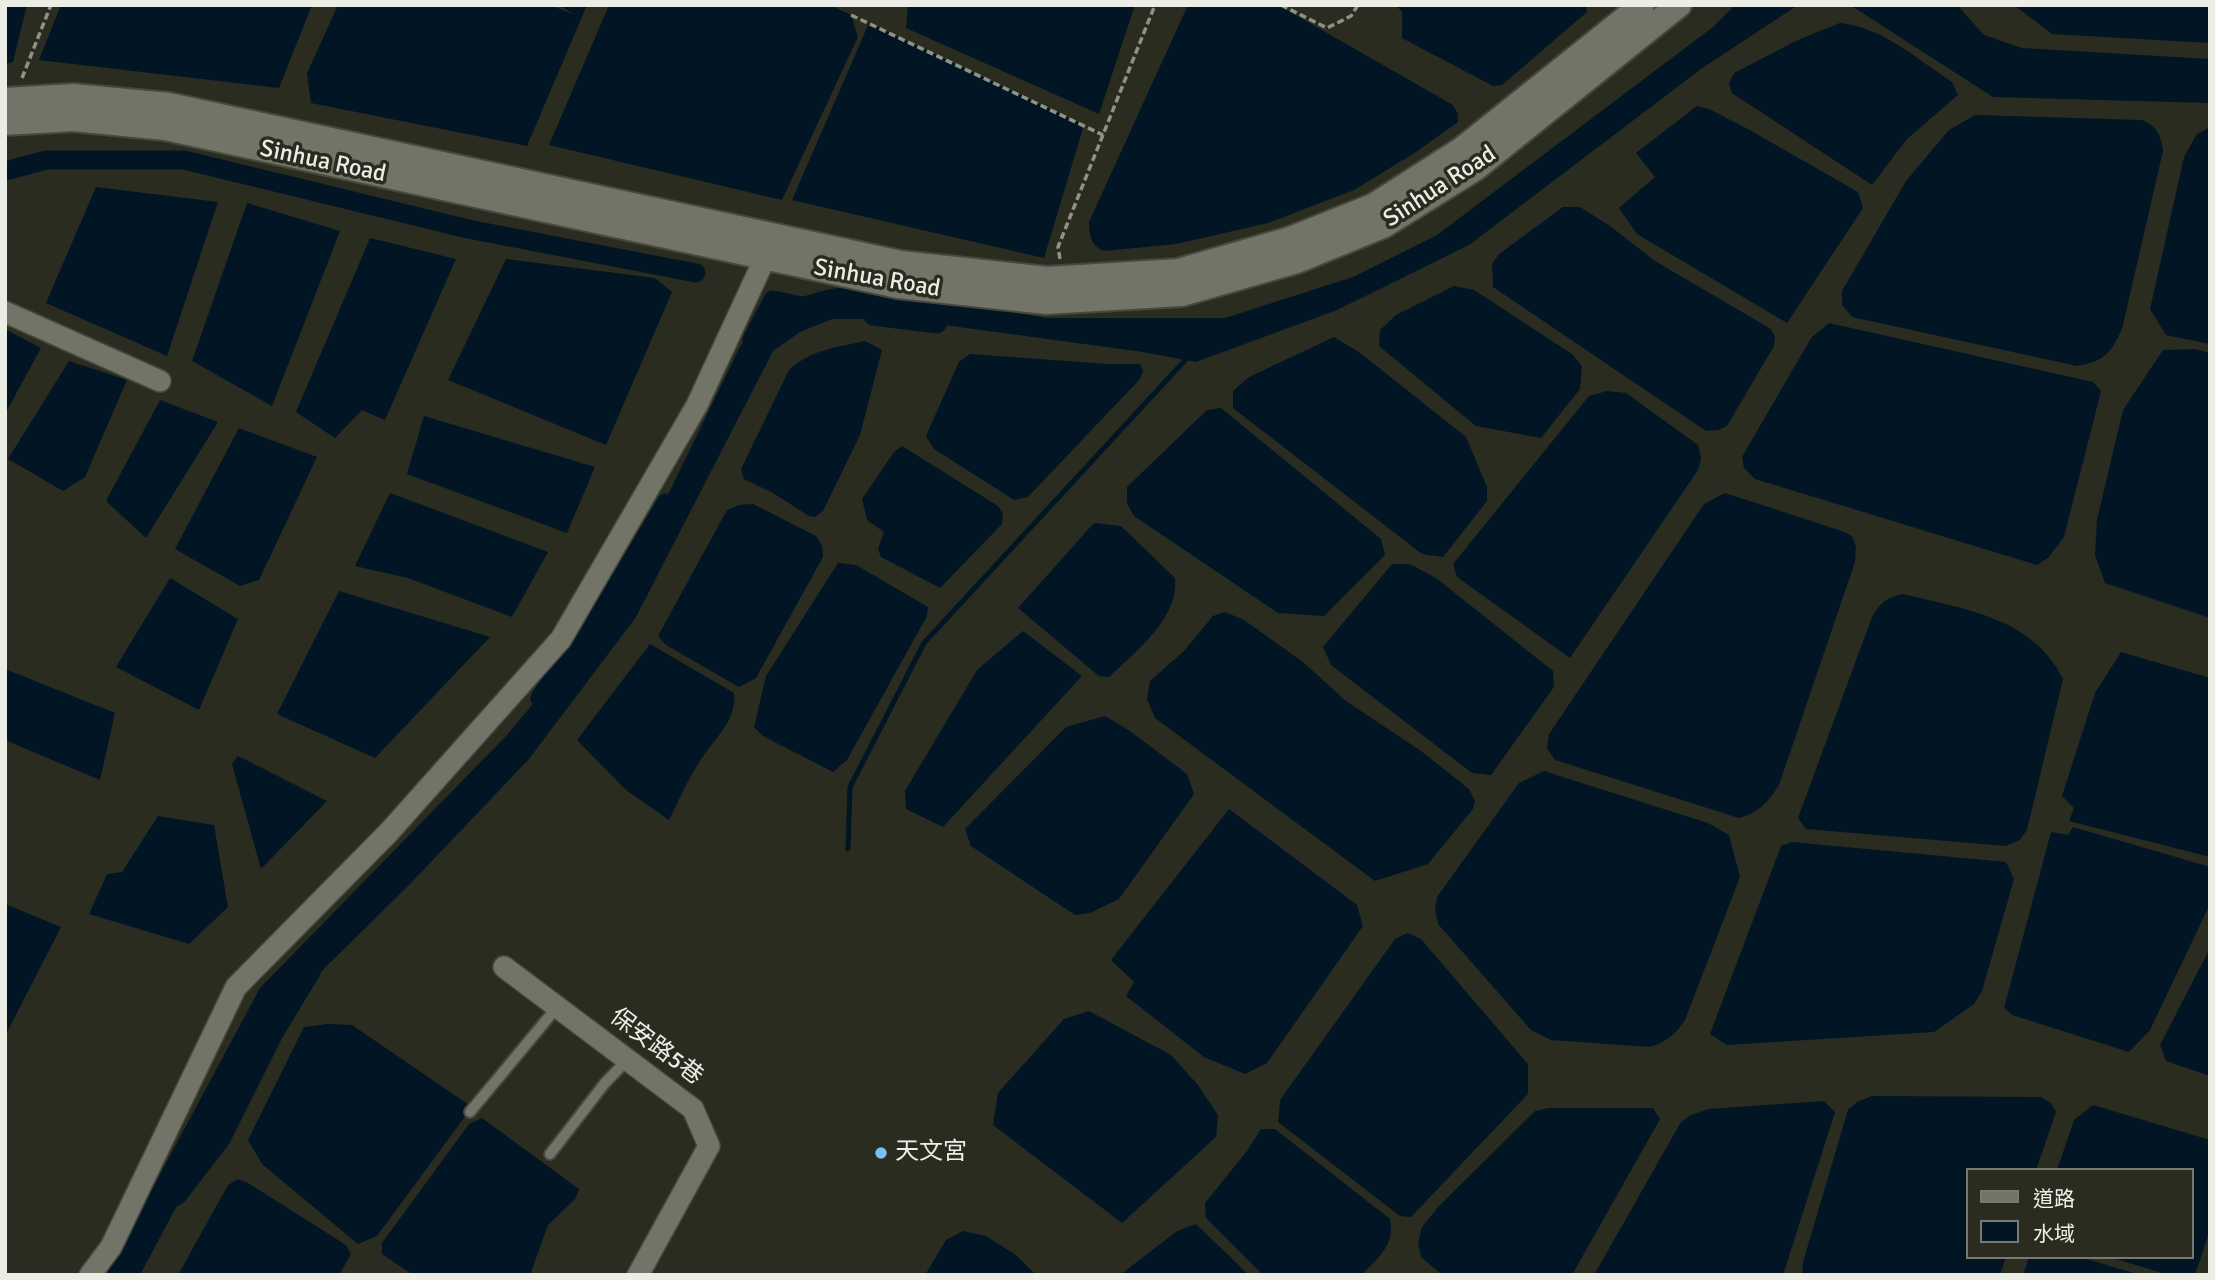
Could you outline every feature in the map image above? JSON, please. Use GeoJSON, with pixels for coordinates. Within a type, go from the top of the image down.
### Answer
{"type":"FeatureCollection","features":[{"type":"Feature","properties":{"kind":"street","name":"Sinhua Road"},"geometry":{"type":"LineString","coordinates":[[8,104],[73,96],[169,105],[901,263],[1047,279],[1178,271],[1290,239],[1373,205],[1462,149],[1642,5]]}},
{"type":"Feature","properties":{"kind":"street","name":"Sinhua Road"},"geometry":{"type":"LineString","coordinates":[[5,123],[73,119],[165,128],[898,286],[1046,302],[1182,294],[1297,261],[1383,226],[1476,168],[1679,5]]}},
{"type":"Feature","properties":{"kind":"street"},"geometry":{"type":"LineString","coordinates":[[90,1275],[111,1247],[236,987],[388,832],[561,639],[697,405],[765,258]]}},
{"type":"Feature","properties":{"kind":"street"},"geometry":{"type":"LineString","coordinates":[[5,313],[160,381]]}},
{"type":"Feature","properties":{"kind":"street","name":"保安路5巷"},"geometry":{"type":"LineString","coordinates":[[504,967],[694,1109],[709,1146],[638,1275]]}},
{"type":"Feature","properties":{"kind":"lane"},"geometry":{"type":"LineString","coordinates":[[470,1112],[558,1006]]}},
{"type":"Feature","properties":{"kind":"lane"},"geometry":{"type":"LineString","coordinates":[[550,1154],[605,1083],[628,1059]]}},
{"type":"Feature","properties":{"kind":"path"},"geometry":{"type":"LineString","coordinates":[[8,104],[51,5]]}},
{"type":"Feature","properties":{"kind":"path"},"geometry":{"type":"LineString","coordinates":[[1063,278],[1058,247],[1155,5]]}},
{"type":"Feature","properties":{"kind":"path"},"geometry":{"type":"LineString","coordinates":[[1280,5],[1327,28],[1351,16],[1359,5]]}},
{"type":"Feature","properties":{"kind":"path"},"geometry":{"type":"LineString","coordinates":[[851,15],[1103,135]]}},
{"type":"Feature","properties":{"kind":"water"},"geometry":{"type":"Polygon","coordinates":[[[5,5],[27,5],[13,62],[5,64],[5,5]]]}},
{"type":"Feature","properties":{"kind":"water"},"geometry":{"type":"Polygon","coordinates":[[[61,5],[312,5],[279,88],[39,60],[61,5]]]}},
{"type":"Feature","properties":{"kind":"water"},"geometry":{"type":"Polygon","coordinates":[[[338,5],[550,5],[575,15],[559,5],[587,5],[527,146],[311,103],[307,73],[338,5]]]}},
{"type":"Feature","properties":{"kind":"water"},"geometry":{"type":"Polygon","coordinates":[[[609,5],[830,5],[851,15],[858,37],[782,200],[549,145],[609,5]]]}},
{"type":"Feature","properties":{"kind":"water"},"geometry":{"type":"Polygon","coordinates":[[[908,5],[1135,5],[1099,114],[906,28],[908,5]]]}},
{"type":"Feature","properties":{"kind":"water"},"geometry":{"type":"Polygon","coordinates":[[[1188,5],[1278,5],[1453,105],[1458,114],[1458,122],[1416,152],[1354,190],[1268,223],[1176,244],[1104,251],[1092,240],[1089,222],[1188,5]]]}},
{"type":"Feature","properties":{"kind":"water"},"geometry":{"type":"Polygon","coordinates":[[[1396,5],[1586,5],[1587,12],[1502,85],[1493,86],[1402,38],[1402,12],[1396,5]]]}},
{"type":"Feature","properties":{"kind":"water"},"geometry":{"type":"Polygon","coordinates":[[[1735,5],[1798,5],[1701,69],[1469,245],[1337,310],[1196,362],[1143,352],[900,319],[832,319],[800,332],[773,351],[636,617],[529,759],[410,884],[280,1012],[140,1275],[106,1275],[260,988],[507,735],[598,626],[622,589],[741,345],[767,316],[812,294],[861,286],[1046,318],[1225,318],[1353,277],[1437,235],[1713,27],[1735,5]]]}},
{"type":"Feature","properties":{"kind":"water"},"geometry":{"type":"Polygon","coordinates":[[[1850,5],[1957,5],[1984,35],[2022,48],[2210,59],[2210,103],[1993,97],[1850,5]]]}},
{"type":"Feature","properties":{"kind":"water"},"geometry":{"type":"Polygon","coordinates":[[[2014,5],[2210,5],[2210,43],[2052,34],[2014,5]]]}},
{"type":"Feature","properties":{"kind":"water"},"geometry":{"type":"Polygon","coordinates":[[[869,23],[1084,125],[1044,258],[792,200],[869,23]]]}},
{"type":"Feature","properties":{"kind":"water"},"geometry":{"type":"Polygon","coordinates":[[[1840,23],[1870,31],[1899,45],[1952,82],[1958,95],[1907,139],[1872,185],[1732,93],[1729,83],[1734,73],[1798,40],[1840,23]]]}},
{"type":"Feature","properties":{"kind":"water"},"geometry":{"type":"Polygon","coordinates":[[[1697,106],[1709,109],[1746,128],[1858,192],[1863,208],[1787,323],[1637,234],[1619,208],[1655,177],[1636,153],[1697,106]]]}},
{"type":"Feature","properties":{"kind":"water"},"geometry":{"type":"Polygon","coordinates":[[[1975,115],[2142,120],[2155,128],[2159,136],[2163,151],[2122,329],[2106,355],[2094,362],[2077,366],[1852,317],[1842,305],[1842,291],[1906,181],[1949,130],[1975,115]]]}},
{"type":"Feature","properties":{"kind":"water"},"geometry":{"type":"Polygon","coordinates":[[[2210,127],[2210,344],[2166,335],[2150,309],[2184,157],[2196,135],[2210,127]]]}},
{"type":"Feature","properties":{"kind":"water"},"geometry":{"type":"Polygon","coordinates":[[[96,187],[218,202],[167,356],[46,303],[96,187]]]}},
{"type":"Feature","properties":{"kind":"water"},"geometry":{"type":"Polygon","coordinates":[[[247,203],[340,231],[272,406],[192,361],[247,203]]]}},
{"type":"Feature","properties":{"kind":"water"},"geometry":{"type":"Polygon","coordinates":[[[1563,207],[1580,207],[1610,226],[1655,261],[1771,329],[1775,337],[1774,346],[1727,426],[1706,431],[1493,287],[1492,264],[1499,254],[1563,207]]]}},
{"type":"Feature","properties":{"kind":"water"},"geometry":{"type":"Polygon","coordinates":[[[370,238],[456,259],[385,420],[362,410],[335,438],[296,412],[370,238]]]}},
{"type":"Feature","properties":{"kind":"water"},"geometry":{"type":"Polygon","coordinates":[[[506,259],[655,278],[672,292],[606,445],[448,380],[506,259]]]}},
{"type":"Feature","properties":{"kind":"water"},"geometry":{"type":"Polygon","coordinates":[[[1454,286],[1474,290],[1572,354],[1582,366],[1580,389],[1541,438],[1476,426],[1379,346],[1380,330],[1396,315],[1454,286]]]}},
{"type":"Feature","properties":{"kind":"water"},"geometry":{"type":"Polygon","coordinates":[[[1829,323],[2093,382],[2101,391],[2064,537],[2048,558],[2037,565],[1755,479],[1744,468],[1742,457],[1811,338],[1829,323]]]}},
{"type":"Feature","properties":{"kind":"water"},"geometry":{"type":"Polygon","coordinates":[[[5,329],[41,348],[5,414],[5,329]]]}},
{"type":"Feature","properties":{"kind":"water"},"geometry":{"type":"Polygon","coordinates":[[[1334,337],[1359,352],[1466,437],[1487,487],[1487,501],[1443,557],[1422,554],[1233,408],[1233,391],[1249,377],[1334,337]]]}},
{"type":"Feature","properties":{"kind":"water"},"geometry":{"type":"Polygon","coordinates":[[[865,341],[882,350],[860,435],[823,511],[815,517],[809,516],[773,493],[744,479],[741,469],[789,370],[815,354],[865,341]]]}},
{"type":"Feature","properties":{"kind":"water"},"geometry":{"type":"Polygon","coordinates":[[[2195,349],[2210,353],[2210,618],[2105,583],[2095,555],[2097,520],[2123,410],[2163,350],[2195,349]]]}},
{"type":"Feature","properties":{"kind":"water"},"geometry":{"type":"Polygon","coordinates":[[[970,354],[1140,364],[1143,371],[1140,379],[1028,497],[1014,500],[934,449],[926,436],[959,362],[970,354]]]}},
{"type":"Feature","properties":{"kind":"water"},"geometry":{"type":"Polygon","coordinates":[[[69,361],[127,380],[85,477],[63,491],[8,459],[69,361]]]}},
{"type":"Feature","properties":{"kind":"water"},"geometry":{"type":"Polygon","coordinates":[[[1607,391],[1626,393],[1698,445],[1701,459],[1698,470],[1570,658],[1457,577],[1453,564],[1589,396],[1607,391]]]}},
{"type":"Feature","properties":{"kind":"water"},"geometry":{"type":"Polygon","coordinates":[[[160,400],[218,422],[146,538],[106,501],[160,400]]]}},
{"type":"Feature","properties":{"kind":"water"},"geometry":{"type":"Polygon","coordinates":[[[1221,408],[1381,539],[1385,555],[1324,616],[1278,613],[1134,516],[1127,503],[1127,487],[1207,410],[1221,408]]]}},
{"type":"Feature","properties":{"kind":"water"},"geometry":{"type":"Polygon","coordinates":[[[424,416],[595,467],[567,533],[407,474],[424,416]]]}},
{"type":"Feature","properties":{"kind":"water"},"geometry":{"type":"Polygon","coordinates":[[[239,428],[317,457],[259,580],[240,586],[175,549],[239,428]]]}},
{"type":"Feature","properties":{"kind":"water"},"geometry":{"type":"Polygon","coordinates":[[[902,446],[998,506],[1003,514],[1002,524],[940,588],[881,557],[878,549],[884,532],[867,520],[862,499],[894,452],[902,446]]]}},
{"type":"Feature","properties":{"kind":"water"},"geometry":{"type":"Polygon","coordinates":[[[390,493],[548,552],[512,617],[408,578],[355,566],[390,493]]]}},
{"type":"Feature","properties":{"kind":"water"},"geometry":{"type":"Polygon","coordinates":[[[1725,493],[1842,531],[1852,536],[1856,547],[1855,562],[1779,785],[1762,806],[1739,818],[1555,760],[1547,748],[1549,734],[1704,504],[1725,493]]]}},
{"type":"Feature","properties":{"kind":"water"},"geometry":{"type":"Polygon","coordinates":[[[753,504],[816,536],[822,545],[823,557],[756,678],[739,687],[666,645],[658,636],[727,510],[739,505],[753,504]]]}},
{"type":"Feature","properties":{"kind":"water"},"geometry":{"type":"Polygon","coordinates":[[[1094,523],[1121,526],[1175,578],[1174,593],[1163,621],[1109,677],[1099,676],[1018,608],[1094,523]]]}},
{"type":"Feature","properties":{"kind":"water"},"geometry":{"type":"Polygon","coordinates":[[[838,563],[856,565],[928,607],[927,616],[847,760],[833,772],[763,736],[754,727],[766,676],[838,563]]]}},
{"type":"Feature","properties":{"kind":"water"},"geometry":{"type":"Polygon","coordinates":[[[1392,564],[1410,564],[1436,578],[1553,671],[1554,687],[1491,775],[1472,773],[1331,665],[1323,647],[1392,564]]]}},
{"type":"Feature","properties":{"kind":"water"},"geometry":{"type":"Polygon","coordinates":[[[170,578],[238,619],[199,710],[116,667],[170,578]]]}},
{"type":"Feature","properties":{"kind":"water"},"geometry":{"type":"Polygon","coordinates":[[[339,591],[490,637],[375,758],[277,714],[339,591]]]}},
{"type":"Feature","properties":{"kind":"water"},"geometry":{"type":"Polygon","coordinates":[[[1903,594],[1972,611],[2015,629],[2034,642],[2050,658],[2063,679],[2027,830],[2020,840],[2006,846],[1806,829],[1798,818],[1872,617],[1884,601],[1903,594]]]}},
{"type":"Feature","properties":{"kind":"water"},"geometry":{"type":"Polygon","coordinates":[[[1225,612],[1244,620],[1303,662],[1346,701],[1421,751],[1469,789],[1475,801],[1473,809],[1428,864],[1375,881],[1155,718],[1147,699],[1150,681],[1184,651],[1213,616],[1225,612]]]}},
{"type":"Feature","properties":{"kind":"water"},"geometry":{"type":"Polygon","coordinates":[[[1023,631],[1082,676],[943,827],[906,809],[905,791],[977,670],[1023,631]]]}},
{"type":"Feature","properties":{"kind":"water"},"geometry":{"type":"Polygon","coordinates":[[[650,644],[734,693],[728,721],[696,768],[669,820],[626,790],[577,740],[650,644]]]}},
{"type":"Feature","properties":{"kind":"water"},"geometry":{"type":"Polygon","coordinates":[[[2121,652],[2210,678],[2210,857],[2069,821],[2074,808],[2062,796],[2095,693],[2121,652]]]}},
{"type":"Feature","properties":{"kind":"water"},"geometry":{"type":"Polygon","coordinates":[[[5,669],[115,713],[100,780],[5,740],[5,669]]]}},
{"type":"Feature","properties":{"kind":"water"},"geometry":{"type":"Polygon","coordinates":[[[1105,716],[1130,731],[1187,774],[1194,794],[1119,899],[1090,913],[1075,915],[971,846],[965,829],[1066,727],[1105,716]]]}},
{"type":"Feature","properties":{"kind":"water"},"geometry":{"type":"Polygon","coordinates":[[[238,756],[327,801],[261,869],[232,764],[238,756]]]}},
{"type":"Feature","properties":{"kind":"water"},"geometry":{"type":"Polygon","coordinates":[[[1544,771],[1708,823],[1729,835],[1740,877],[1685,1020],[1670,1037],[1656,1045],[1650,1047],[1551,1040],[1531,1030],[1438,924],[1435,909],[1437,897],[1519,783],[1544,771]]]}},
{"type":"Feature","properties":{"kind":"water"},"geometry":{"type":"Polygon","coordinates":[[[1229,809],[1357,905],[1363,926],[1267,1063],[1245,1074],[1204,1057],[1126,996],[1134,982],[1111,960],[1229,809]]]}},
{"type":"Feature","properties":{"kind":"water"},"geometry":{"type":"Polygon","coordinates":[[[158,816],[214,825],[228,907],[189,944],[89,914],[107,874],[122,872],[158,816]]]}},
{"type":"Feature","properties":{"kind":"water"},"geometry":{"type":"Polygon","coordinates":[[[2073,827],[2210,867],[2210,904],[2150,1030],[2129,1052],[2012,1015],[2004,1008],[2051,832],[2068,835],[2073,827]]]}},
{"type":"Feature","properties":{"kind":"water"},"geometry":{"type":"Polygon","coordinates":[[[1792,842],[2006,862],[2014,879],[1982,991],[1974,1004],[1934,1032],[1727,1045],[1710,1034],[1781,846],[1792,842]]]}},
{"type":"Feature","properties":{"kind":"water"},"geometry":{"type":"Polygon","coordinates":[[[5,904],[61,927],[5,1036],[5,904]]]}},
{"type":"Feature","properties":{"kind":"water"},"geometry":{"type":"Polygon","coordinates":[[[1407,933],[1421,939],[1528,1064],[1528,1094],[1411,1217],[1400,1216],[1278,1122],[1280,1100],[1395,939],[1407,933]]]}},
{"type":"Feature","properties":{"kind":"water"},"geometry":{"type":"Polygon","coordinates":[[[2210,948],[2210,1076],[2166,1061],[2160,1045],[2210,948]]]}},
{"type":"Feature","properties":{"kind":"water"},"geometry":{"type":"Polygon","coordinates":[[[1089,1011],[1171,1055],[1198,1085],[1218,1115],[1216,1137],[1122,1223],[993,1125],[998,1093],[1064,1019],[1089,1011]]]}},
{"type":"Feature","properties":{"kind":"water"},"geometry":{"type":"Polygon","coordinates":[[[352,1025],[472,1107],[377,1236],[358,1244],[262,1164],[248,1140],[304,1027],[352,1025]]]}},
{"type":"Feature","properties":{"kind":"water"},"geometry":{"type":"Polygon","coordinates":[[[1872,1096],[2041,1097],[2051,1103],[2056,1112],[2037,1168],[1966,1168],[1966,1259],[2005,1259],[2000,1275],[1802,1275],[1803,1262],[1848,1110],[1857,1102],[1872,1096]]]}},
{"type":"Feature","properties":{"kind":"water"},"geometry":{"type":"Polygon","coordinates":[[[1824,1101],[1835,1112],[1783,1275],[1594,1275],[1681,1122],[1708,1109],[1824,1101]]]}},
{"type":"Feature","properties":{"kind":"water"},"geometry":{"type":"Polygon","coordinates":[[[2093,1105],[2210,1140],[2210,1230],[2195,1275],[2169,1275],[2116,1259],[2194,1259],[2194,1168],[2058,1168],[2074,1120],[2093,1105]]]}},
{"type":"Feature","properties":{"kind":"water"},"geometry":{"type":"Polygon","coordinates":[[[1549,1108],[1653,1108],[1660,1119],[1572,1275],[1442,1275],[1421,1257],[1418,1243],[1422,1227],[1438,1207],[1535,1111],[1549,1108]]]}},
{"type":"Feature","properties":{"kind":"water"},"geometry":{"type":"Polygon","coordinates":[[[482,1118],[579,1189],[575,1199],[548,1225],[530,1275],[413,1275],[382,1254],[382,1243],[469,1124],[482,1118]]]}},
{"type":"Feature","properties":{"kind":"water"},"geometry":{"type":"Polygon","coordinates":[[[1261,1129],[1275,1129],[1390,1219],[1388,1244],[1362,1275],[1263,1275],[1206,1218],[1205,1203],[1247,1151],[1261,1129]]]}},
{"type":"Feature","properties":{"kind":"water"},"geometry":{"type":"Polygon","coordinates":[[[238,1179],[346,1245],[351,1254],[339,1275],[178,1275],[228,1185],[238,1179]]]}},
{"type":"Feature","properties":{"kind":"water"},"geometry":{"type":"Polygon","coordinates":[[[1196,1224],[1249,1275],[1120,1275],[1177,1231],[1196,1224]]]}},
{"type":"Feature","properties":{"kind":"water"},"geometry":{"type":"Polygon","coordinates":[[[963,1231],[986,1236],[1016,1255],[1036,1275],[925,1275],[946,1240],[963,1231]]]}},
{"type":"Feature","properties":{"kind":"water"},"geometry":{"type":"Polygon","coordinates":[[[2028,1259],[2087,1259],[2140,1275],[2023,1275],[2028,1259]]]}},
{"type":"Feature","properties":{"kind":"waterway"},"geometry":{"type":"LineString","coordinates":[[5,171],[46,160],[184,160],[468,229],[696,273]]}},
{"type":"Feature","properties":{"kind":"waterway"},"geometry":{"type":"LineString","coordinates":[[752,340],[773,300],[816,309]]}},
{"type":"Feature","properties":{"kind":"waterway"},"geometry":{"type":"LineString","coordinates":[[873,316],[937,324]]}},
{"type":"Feature","properties":{"kind":"waterway"},"geometry":{"type":"LineString","coordinates":[[848,849],[850,787],[924,643],[1188,357]]}},
{"type":"Feature","properties":{"kind":"waterway"},"geometry":{"type":"LineString","coordinates":[[540,698],[610,597],[666,503]]}},
{"type":"Feature","properties":{"kind":"waterway"},"geometry":{"type":"LineString","coordinates":[[177,1196],[221,1139],[274,1033],[312,970]]}},
{"type":"Feature","properties":{"kind":"place","name":"天文宮"},"geometry":{"type":"Point","coordinates":[881,1153]}}]}
